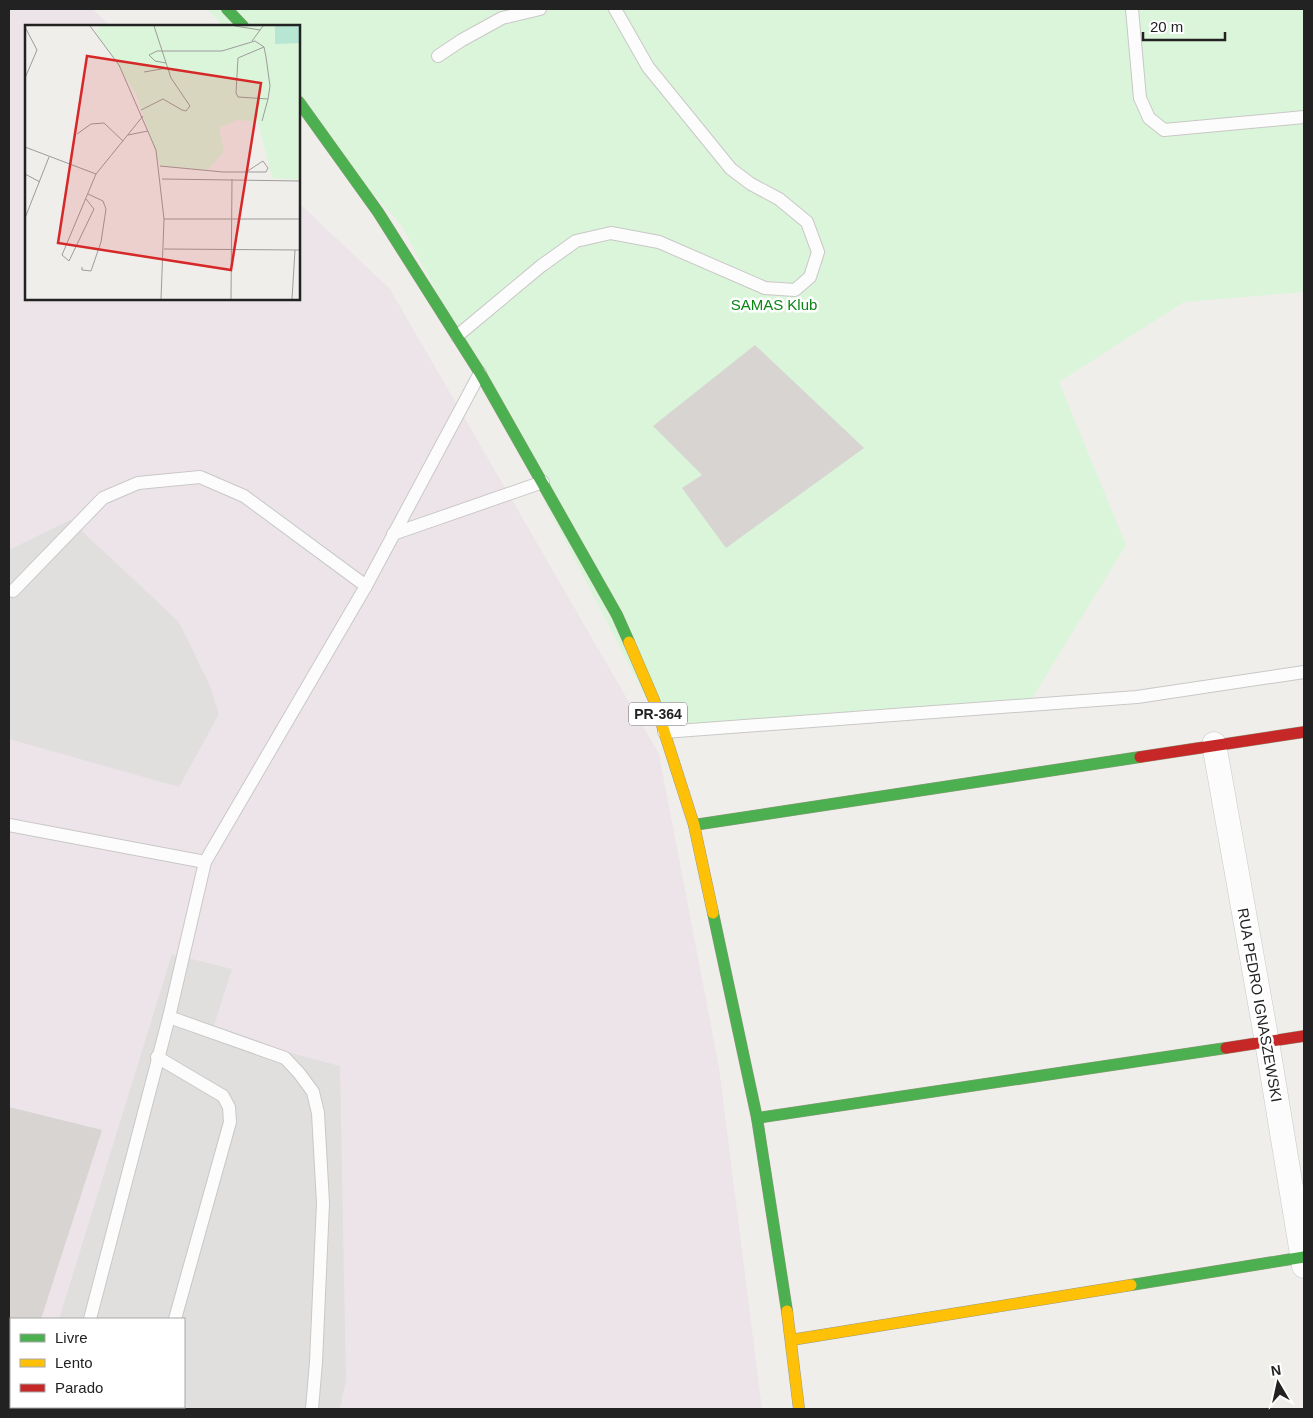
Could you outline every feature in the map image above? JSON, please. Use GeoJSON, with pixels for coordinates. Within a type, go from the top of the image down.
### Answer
{"type":"FeatureCollection","features":[{"type":"Feature","properties":{"kind":"street"},"geometry":{"type":"LineString","coordinates":[[227,9],[243,25]]}},
{"type":"Feature","properties":{"kind":"street","name":"PR-364"},"geometry":{"type":"LineString","coordinates":[[300,103],[378,212],[480,373],[617,615],[654,700],[694,825],[758,1118],[791,1340],[798,1409]]}},
{"type":"Feature","properties":{"kind":"street"},"geometry":{"type":"LineString","coordinates":[[694,825],[1214,744],[1304,732]]}},
{"type":"Feature","properties":{"kind":"street","name":"RUA PEDRO IGNASZEWSKI"},"geometry":{"type":"LineString","coordinates":[[1214,744],[1268,1042],[1304,1260]]}},
{"type":"Feature","properties":{"kind":"street"},"geometry":{"type":"LineString","coordinates":[[758,1118],[1304,1036]]}},
{"type":"Feature","properties":{"kind":"street"},"geometry":{"type":"LineString","coordinates":[[791,1340],[1304,1260]]}},
{"type":"Feature","properties":{"kind":"lane"},"geometry":{"type":"LineString","coordinates":[[438,56],[462,40],[502,18],[540,9]]}},
{"type":"Feature","properties":{"kind":"lane"},"geometry":{"type":"LineString","coordinates":[[456,336],[541,266],[576,241],[611,233],[658,242],[765,288],[795,290],[810,277],[818,252],[807,222],[779,199],[751,184],[731,169],[648,67],[615,9]]}},
{"type":"Feature","properties":{"kind":"lane"},"geometry":{"type":"LineString","coordinates":[[1132,9],[1140,98],[1149,118],[1164,130],[1304,117]]}},
{"type":"Feature","properties":{"kind":"lane"},"geometry":{"type":"LineString","coordinates":[[90,1318],[169,1017],[206,862],[366,586],[480,373]]}},
{"type":"Feature","properties":{"kind":"lane"},"geometry":{"type":"LineString","coordinates":[[12,591],[103,498],[138,483],[200,477],[244,496],[366,586]]}},
{"type":"Feature","properties":{"kind":"lane"},"geometry":{"type":"LineString","coordinates":[[393,534],[543,482]]}},
{"type":"Feature","properties":{"kind":"lane"},"geometry":{"type":"LineString","coordinates":[[664,732],[1137,697],[1304,672]]}},
{"type":"Feature","properties":{"kind":"lane"},"geometry":{"type":"LineString","coordinates":[[9,825],[206,862]]}},
{"type":"Feature","properties":{"kind":"lane"},"geometry":{"type":"LineString","coordinates":[[169,1017],[285,1058],[313,1092],[318,1113],[323,1204],[312,1409]]}},
{"type":"Feature","properties":{"kind":"lane"},"geometry":{"type":"LineString","coordinates":[[158,1057],[223,1096],[229,1108],[230,1122],[175,1318]]}},
{"type":"Feature","properties":{"kind":"shaded area"},"geometry":{"type":"Polygon","coordinates":[[[9,9],[92,9],[110,25],[25,25],[25,300],[300,300],[300,204],[390,289],[659,754],[719,1067],[762,1409],[9,1409],[9,9]]]}},
{"type":"Feature","properties":{"kind":"shaded area"},"geometry":{"type":"Polygon","coordinates":[[[70,520],[179,622],[210,686],[219,714],[179,787],[9,739],[9,550],[70,520]]]}},
{"type":"Feature","properties":{"kind":"shaded area"},"geometry":{"type":"Polygon","coordinates":[[[172,954],[232,969],[212,1032],[340,1066],[346,1380],[340,1409],[31,1409],[185,1408],[185,1318],[59,1318],[172,954]]]}},
{"type":"Feature","properties":{"kind":"green space","name":"SAMAS Klub"},"geometry":{"type":"Polygon","coordinates":[[[207,9],[1304,9],[1304,292],[1184,302],[1059,382],[1126,545],[1028,705],[664,732],[402,226],[300,112],[300,25],[222,25],[207,9]]]}},
{"type":"Feature","properties":{"kind":"building"},"geometry":{"type":"Polygon","coordinates":[[[755,345],[864,448],[726,548],[682,488],[702,475],[653,426],[755,345]]]}},
{"type":"Feature","properties":{"kind":"building"},"geometry":{"type":"Polygon","coordinates":[[[9,1107],[102,1130],[41,1318],[10,1318],[10,1408],[12,1409],[9,1409],[9,1107]]]}},
{"type":"Feature","properties":{"kind":"traffic: fast"},"geometry":{"type":"LineString","coordinates":[[227,9],[242,25]]}},
{"type":"Feature","properties":{"kind":"traffic: fast"},"geometry":{"type":"LineString","coordinates":[[300,103],[378,212],[480,373],[617,615],[629,642]]}},
{"type":"Feature","properties":{"kind":"traffic: fast"},"geometry":{"type":"LineString","coordinates":[[694,825],[1140,757]]}},
{"type":"Feature","properties":{"kind":"traffic: fast"},"geometry":{"type":"LineString","coordinates":[[713,913],[757,1118],[787,1311]]}},
{"type":"Feature","properties":{"kind":"traffic: fast"},"geometry":{"type":"LineString","coordinates":[[757,1118],[1226,1048]]}},
{"type":"Feature","properties":{"kind":"traffic: fast"},"geometry":{"type":"LineString","coordinates":[[1131,1285],[1304,1257]]}},
{"type":"Feature","properties":{"kind":"traffic: slow"},"geometry":{"type":"LineString","coordinates":[[629,642],[654,700],[694,825],[713,913]]}},
{"type":"Feature","properties":{"kind":"traffic: slow"},"geometry":{"type":"LineString","coordinates":[[791,1340],[1131,1285]]}},
{"type":"Feature","properties":{"kind":"traffic: slow"},"geometry":{"type":"LineString","coordinates":[[787,1311],[799,1409]]}},
{"type":"Feature","properties":{"kind":"traffic: jam"},"geometry":{"type":"LineString","coordinates":[[1140,757],[1304,732]]}},
{"type":"Feature","properties":{"kind":"traffic: jam"},"geometry":{"type":"LineString","coordinates":[[1226,1048],[1304,1036]]}}]}
